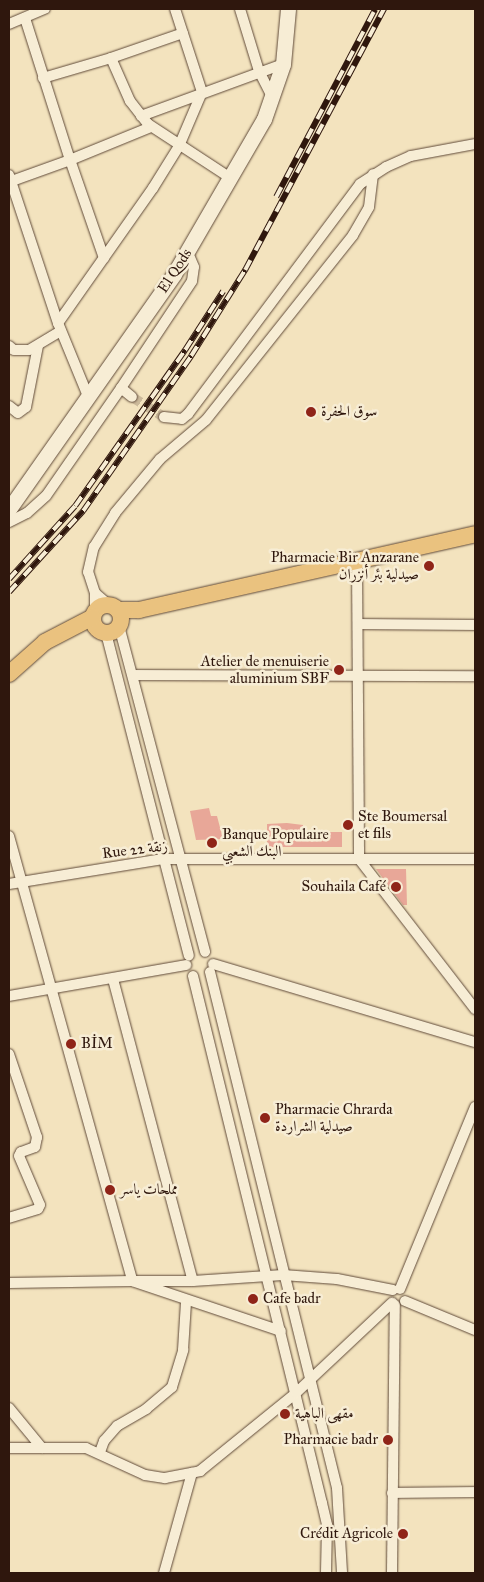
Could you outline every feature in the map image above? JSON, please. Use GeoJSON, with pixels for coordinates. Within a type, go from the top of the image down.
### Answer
{"type":"FeatureCollection","features":[{"type":"Feature","properties":{"kind":"main road"},"geometry":{"type":"LineString","coordinates":[[9,674],[45,642],[69,630],[139,610],[358,563],[475,534]]}},
{"type":"Feature","properties":{"kind":"street"},"geometry":{"type":"LineString","coordinates":[[9,24],[45,9]]}},
{"type":"Feature","properties":{"kind":"street"},"geometry":{"type":"LineString","coordinates":[[9,346],[24,351],[38,346],[60,327],[179,146],[202,92],[175,9]]}},
{"type":"Feature","properties":{"kind":"street"},"geometry":{"type":"LineString","coordinates":[[240,9],[259,71],[273,99]]}},
{"type":"Feature","properties":{"kind":"street","name":"El Qods"},"geometry":{"type":"LineString","coordinates":[[9,509],[188,253],[273,99],[283,64],[288,9]]}},
{"type":"Feature","properties":{"kind":"street"},"geometry":{"type":"LineString","coordinates":[[25,18],[43,78],[104,258]]}},
{"type":"Feature","properties":{"kind":"street"},"geometry":{"type":"LineString","coordinates":[[43,78],[111,58],[183,32]]}},
{"type":"Feature","properties":{"kind":"street"},"geometry":{"type":"LineString","coordinates":[[111,58],[123,88],[141,116],[151,127],[229,177]]}},
{"type":"Feature","properties":{"kind":"street"},"geometry":{"type":"LineString","coordinates":[[141,116],[259,71],[283,64]]}},
{"type":"Feature","properties":{"kind":"street"},"geometry":{"type":"LineString","coordinates":[[88,396],[60,327],[9,179],[70,160],[151,127]]}},
{"type":"Feature","properties":{"kind":"street"},"geometry":{"type":"LineString","coordinates":[[164,417],[182,419],[188,414],[352,193],[373,174],[421,153],[475,144]]}},
{"type":"Feature","properties":{"kind":"street"},"geometry":{"type":"LineString","coordinates":[[342,1573],[341,1508],[211,968],[205,952],[134,675],[95,593],[88,572],[94,547],[115,514],[160,459],[206,420],[353,235],[369,207],[373,174]]}},
{"type":"Feature","properties":{"kind":"street"},"geometry":{"type":"LineString","coordinates":[[9,522],[27,513],[46,496],[121,388],[192,281],[194,267],[188,253]]}},
{"type":"Feature","properties":{"kind":"street"},"geometry":{"type":"LineString","coordinates":[[9,406],[18,413],[26,407],[38,346]]}},
{"type":"Feature","properties":{"kind":"street"},"geometry":{"type":"LineString","coordinates":[[121,388],[132,397]]}},
{"type":"Feature","properties":{"kind":"street"},"geometry":{"type":"LineString","coordinates":[[358,563],[360,859],[475,1009]]}},
{"type":"Feature","properties":{"kind":"street"},"geometry":{"type":"LineString","coordinates":[[107,619],[187,961],[193,976],[267,1278],[282,1331],[327,1525],[326,1573]]}},
{"type":"Feature","properties":{"kind":"street"},"geometry":{"type":"LineString","coordinates":[[359,624],[475,625]]}},
{"type":"Feature","properties":{"kind":"street"},"geometry":{"type":"LineString","coordinates":[[134,675],[358,674],[475,676]]}},
{"type":"Feature","properties":{"kind":"street"},"geometry":{"type":"LineString","coordinates":[[9,836],[132,1281]]}},
{"type":"Feature","properties":{"kind":"street","name":"Rue 22 زنقة"},"geometry":{"type":"LineString","coordinates":[[9,884],[163,859],[475,859]]}},
{"type":"Feature","properties":{"kind":"street"},"geometry":{"type":"LineString","coordinates":[[9,996],[113,979],[187,961],[196,951],[205,952]]}},
{"type":"Feature","properties":{"kind":"street"},"geometry":{"type":"LineString","coordinates":[[193,976],[202,977],[211,968]]}},
{"type":"Feature","properties":{"kind":"street"},"geometry":{"type":"LineString","coordinates":[[211,968],[475,1042]]}},
{"type":"Feature","properties":{"kind":"street"},"geometry":{"type":"LineString","coordinates":[[113,979],[193,1282]]}},
{"type":"Feature","properties":{"kind":"street"},"geometry":{"type":"LineString","coordinates":[[9,1054],[37,1137],[35,1147],[21,1152],[19,1156],[40,1205],[38,1209],[9,1218]]}},
{"type":"Feature","properties":{"kind":"street"},"geometry":{"type":"LineString","coordinates":[[475,1107],[396,1290],[389,1297],[397,1303],[475,1330]]}},
{"type":"Feature","properties":{"kind":"street"},"geometry":{"type":"LineString","coordinates":[[9,1283],[193,1282],[267,1278],[284,1275],[337,1279],[396,1290],[405,1294],[296,1393],[213,1463],[192,1473],[165,1478],[145,1475],[100,1452],[76,1446],[9,1448]]}},
{"type":"Feature","properties":{"kind":"street"},"geometry":{"type":"LineString","coordinates":[[132,1281],[186,1302],[282,1331]]}},
{"type":"Feature","properties":{"kind":"street"},"geometry":{"type":"LineString","coordinates":[[100,1452],[110,1433],[172,1387],[183,1350],[186,1302]]}},
{"type":"Feature","properties":{"kind":"street"},"geometry":{"type":"LineString","coordinates":[[392,1573],[397,1303]]}},
{"type":"Feature","properties":{"kind":"street"},"geometry":{"type":"LineString","coordinates":[[9,1408],[42,1448]]}},
{"type":"Feature","properties":{"kind":"street"},"geometry":{"type":"LineString","coordinates":[[164,1573],[171,1538],[192,1473]]}},
{"type":"Feature","properties":{"kind":"street"},"geometry":{"type":"LineString","coordinates":[[392,1493],[475,1492]]}},
{"type":"Feature","properties":{"kind":"building"},"geometry":{"type":"Polygon","coordinates":[[[209,808],[211,816],[217,816],[223,839],[196,840],[190,811],[209,808]]]}},
{"type":"Feature","properties":{"kind":"building"},"geometry":{"type":"Polygon","coordinates":[[[287,823],[303,825],[303,832],[342,832],[342,847],[267,847],[267,824],[287,823]]]}},
{"type":"Feature","properties":{"kind":"building","name":"Souhaila Café"},"geometry":{"type":"Polygon","coordinates":[[[376,869],[406,869],[407,905],[403,905],[376,869]]]}},
{"type":"Feature","properties":{"kind":"tunnel"},"geometry":{"type":"LineString","coordinates":[[132,397],[164,417]]}},
{"type":"Feature","properties":{"kind":"railway"},"geometry":{"type":"LineString","coordinates":[[276,197],[375,9]]}},
{"type":"Feature","properties":{"kind":"railway"},"geometry":{"type":"LineString","coordinates":[[9,592],[83,511],[191,356],[245,270],[384,9]]}},
{"type":"Feature","properties":{"kind":"railway"},"geometry":{"type":"LineString","coordinates":[[9,579],[75,506],[185,350],[223,291]]}},
{"type":"Feature","properties":{"kind":"place","name":"سوق الحفرة"},"geometry":{"type":"Point","coordinates":[311,412]}},
{"type":"Feature","properties":{"kind":"place","name":"Pharmacie Bir Anzarane صيدلية بئر أنزران"},"geometry":{"type":"Point","coordinates":[429,566]}},
{"type":"Feature","properties":{"kind":"place","name":"Atelier de menuiserie aluminium SBF"},"geometry":{"type":"Point","coordinates":[339,670]}},
{"type":"Feature","properties":{"kind":"place","name":"Ste Boumersal et fils"},"geometry":{"type":"Point","coordinates":[348,825]}},
{"type":"Feature","properties":{"kind":"place","name":"Banque Populaire البنك الشعبي"},"geometry":{"type":"Point","coordinates":[212,843]}},
{"type":"Feature","properties":{"kind":"place","name":"Souhaila Café"},"geometry":{"type":"Point","coordinates":[396,887]}},
{"type":"Feature","properties":{"kind":"place","name":"BİM"},"geometry":{"type":"Point","coordinates":[71,1044]}},
{"type":"Feature","properties":{"kind":"place","name":"Pharmacie Chrarda صيدلية الشراردة"},"geometry":{"type":"Point","coordinates":[265,1118]}},
{"type":"Feature","properties":{"kind":"place","name":"مملحات ياسر"},"geometry":{"type":"Point","coordinates":[110,1190]}},
{"type":"Feature","properties":{"kind":"place","name":"Cafe badr"},"geometry":{"type":"Point","coordinates":[253,1299]}},
{"type":"Feature","properties":{"kind":"place","name":"مقهى الباهية"},"geometry":{"type":"Point","coordinates":[285,1414]}},
{"type":"Feature","properties":{"kind":"place","name":"Pharmacie badr"},"geometry":{"type":"Point","coordinates":[388,1440]}},
{"type":"Feature","properties":{"kind":"place","name":"Crédit Agricole"},"geometry":{"type":"Point","coordinates":[403,1534]}}]}
